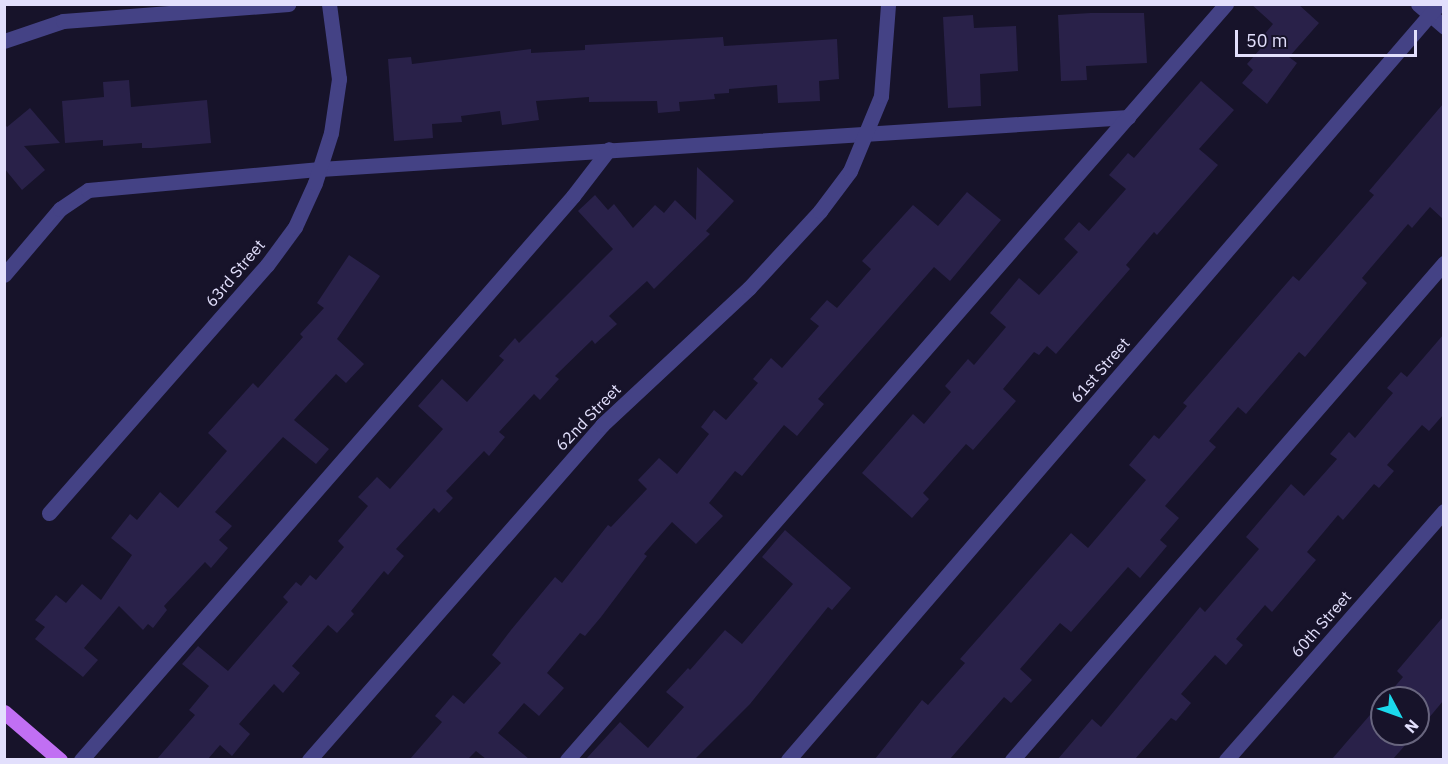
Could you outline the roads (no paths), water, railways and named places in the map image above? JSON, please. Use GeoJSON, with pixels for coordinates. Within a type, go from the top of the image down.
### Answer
{"type":"FeatureCollection","features":[{"type":"Feature","properties":{"kind":"main road"},"geometry":{"type":"LineString","coordinates":[[4,712],[60,759]]}},
{"type":"Feature","properties":{"kind":"street"},"geometry":{"type":"LineString","coordinates":[[4,41],[63,21],[288,4]]}},
{"type":"Feature","properties":{"kind":"street","name":"63rd Street"},"geometry":{"type":"LineString","coordinates":[[49,513],[267,265],[295,227],[320,169],[331,133],[339,79],[329,4]]}},
{"type":"Feature","properties":{"kind":"street","name":"62nd Street"},"geometry":{"type":"LineString","coordinates":[[309,759],[602,425],[749,288],[820,211],[850,171],[869,131],[881,96],[888,4]]}},
{"type":"Feature","properties":{"kind":"street"},"geometry":{"type":"LineString","coordinates":[[567,759],[1226,4]]}},
{"type":"Feature","properties":{"kind":"street"},"geometry":{"type":"LineString","coordinates":[[1418,4],[1435,10],[1443,27]]}},
{"type":"Feature","properties":{"kind":"street","name":"61st Street"},"geometry":{"type":"LineString","coordinates":[[788,759],[1435,10]]}},
{"type":"Feature","properties":{"kind":"street"},"geometry":{"type":"LineString","coordinates":[[4,275],[60,209],[88,190],[320,169],[869,131],[1128,117]]}},
{"type":"Feature","properties":{"kind":"street"},"geometry":{"type":"LineString","coordinates":[[81,759],[573,196],[609,149]]}},
{"type":"Feature","properties":{"kind":"street"},"geometry":{"type":"LineString","coordinates":[[1012,759],[1443,263]]}},
{"type":"Feature","properties":{"kind":"street","name":"60th Street"},"geometry":{"type":"LineString","coordinates":[[1226,759],[1443,512]]}}]}
